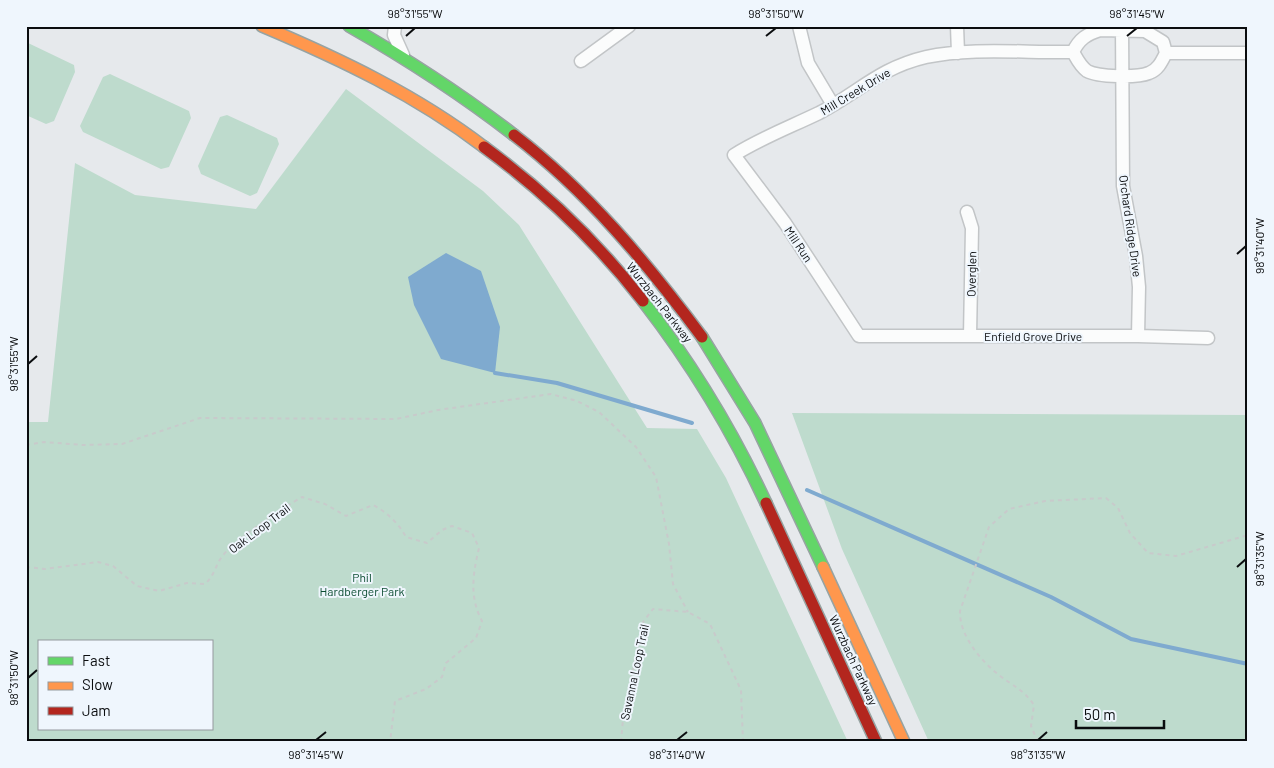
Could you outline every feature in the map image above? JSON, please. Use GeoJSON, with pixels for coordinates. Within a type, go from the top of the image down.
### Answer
{"type":"FeatureCollection","features":[{"type":"Feature","properties":{"kind":"highway","name":"Wurzbach Parkway"},"geometry":{"type":"LineString","coordinates":[[262,26],[345,60],[425,104],[468,133],[536,185],[620,272],[669,334],[711,397],[732,434],[876,742]]}},
{"type":"Feature","properties":{"kind":"highway","name":"Wurzbach Parkway"},"geometry":{"type":"LineString","coordinates":[[357,28],[471,102],[543,159],[616,229],[672,296],[723,369],[768,448],[904,742]]}},
{"type":"Feature","properties":{"kind":"street"},"geometry":{"type":"LineString","coordinates":[[395,26],[394,35],[404,57]]}},
{"type":"Feature","properties":{"kind":"street"},"geometry":{"type":"LineString","coordinates":[[581,62],[629,26]]}},
{"type":"Feature","properties":{"kind":"street"},"geometry":{"type":"LineString","coordinates":[[799,26],[806,58],[833,105]]}},
{"type":"Feature","properties":{"kind":"street"},"geometry":{"type":"LineString","coordinates":[[957,26],[958,53]]}},
{"type":"Feature","properties":{"kind":"street"},"geometry":{"type":"LineString","coordinates":[[1122,28],[1145,31],[1155,35],[1163,42],[1166,53],[1160,64],[1148,74],[1122,76],[1098,74],[1088,71],[1080,65],[1073,52],[1078,43],[1092,32],[1122,28]]}},
{"type":"Feature","properties":{"kind":"street","name":"Orchard Ridge Drive"},"geometry":{"type":"LineString","coordinates":[[1122,28],[1124,186],[1136,256],[1139,287],[1138,336]]}},
{"type":"Feature","properties":{"kind":"street","name":"Mill Creek Drive"},"geometry":{"type":"LineString","coordinates":[[734,155],[754,142],[833,105],[890,69],[928,57],[958,53],[1073,52]]}},
{"type":"Feature","properties":{"kind":"street"},"geometry":{"type":"LineString","coordinates":[[1166,53],[1248,53]]}},
{"type":"Feature","properties":{"kind":"street","name":"Mill Run"},"geometry":{"type":"LineString","coordinates":[[734,155],[796,239],[859,336]]}},
{"type":"Feature","properties":{"kind":"street","name":"Overglen"},"geometry":{"type":"LineString","coordinates":[[967,212],[972,228],[970,336]]}},
{"type":"Feature","properties":{"kind":"street","name":"Enfield Grove Drive"},"geometry":{"type":"LineString","coordinates":[[859,336],[1138,336],[1208,338]]}},
{"type":"Feature","properties":{"kind":"path"},"geometry":{"type":"LineString","coordinates":[[26,445],[44,442],[83,445],[122,444],[200,418],[396,419],[438,410],[551,394],[577,401],[598,412],[636,448],[656,476],[670,544],[673,584],[688,612]]}},
{"type":"Feature","properties":{"kind":"path","name":"Oak Loop Trail"},"geometry":{"type":"LineString","coordinates":[[26,567],[46,569],[98,562],[113,566],[137,586],[159,591],[187,583],[205,584],[212,578],[221,557],[239,540],[302,497],[325,504],[346,516],[373,506],[382,510],[401,528],[406,537],[426,543],[442,530],[452,526],[472,533],[480,548],[473,572],[472,592],[476,609],[482,621],[476,638],[446,663],[442,678],[426,689],[395,701],[390,742]]}},
{"type":"Feature","properties":{"kind":"path"},"geometry":{"type":"LineString","coordinates":[[1038,742],[1031,726],[1034,705],[1025,692],[999,675],[980,656],[964,631],[960,610],[989,527],[1009,509],[1045,501],[1094,497],[1106,498],[1118,508],[1130,533],[1148,553],[1176,556],[1248,535]]}},
{"type":"Feature","properties":{"kind":"path","name":"Savanna Loop Trail"},"geometry":{"type":"LineString","coordinates":[[621,742],[623,719],[643,622],[653,609],[688,612],[710,624],[741,690],[743,742]]}},
{"type":"Feature","properties":{"kind":"green space"},"geometry":{"type":"Polygon","coordinates":[[[26,42],[74,65],[75,72],[54,121],[46,124],[26,115],[26,42]]]}},
{"type":"Feature","properties":{"kind":"green space"},"geometry":{"type":"Polygon","coordinates":[[[110,74],[189,111],[191,118],[169,167],[161,169],[83,132],[80,126],[103,77],[110,74]]]}},
{"type":"Feature","properties":{"kind":"green space","name":"Phil Hardberger Park"},"geometry":{"type":"Polygon","coordinates":[[[346,89],[483,191],[519,225],[647,428],[697,429],[726,478],[848,742],[26,742],[26,422],[48,422],[75,163],[135,195],[256,209],[346,89]]]}},
{"type":"Feature","properties":{"kind":"green space"},"geometry":{"type":"Polygon","coordinates":[[[227,115],[277,138],[279,144],[257,193],[250,196],[201,174],[198,166],[220,117],[227,115]]]}},
{"type":"Feature","properties":{"kind":"green space"},"geometry":{"type":"Polygon","coordinates":[[[792,413],[1248,415],[1248,742],[929,742],[842,549],[792,413]]]}},
{"type":"Feature","properties":{"kind":"water"},"geometry":{"type":"Polygon","coordinates":[[[446,253],[481,271],[500,327],[495,373],[441,359],[414,305],[408,277],[446,253]]]}},
{"type":"Feature","properties":{"kind":"waterway"},"geometry":{"type":"LineString","coordinates":[[495,373],[557,383],[692,423]]}},
{"type":"Feature","properties":{"kind":"waterway"},"geometry":{"type":"LineString","coordinates":[[807,490],[1051,597],[1131,639],[1248,664]]}},
{"type":"Feature","properties":{"kind":"traffic: fast"},"geometry":{"type":"LineString","coordinates":[[349,26],[392,51],[474,105],[514,135]]}},
{"type":"Feature","properties":{"kind":"traffic: fast"},"geometry":{"type":"LineString","coordinates":[[643,301],[695,374],[726,424],[766,503]]}},
{"type":"Feature","properties":{"kind":"traffic: fast"},"geometry":{"type":"LineString","coordinates":[[702,337],[755,423],[823,567]]}},
{"type":"Feature","properties":{"kind":"traffic: slow"},"geometry":{"type":"LineString","coordinates":[[262,26],[377,79],[432,111],[484,147]]}},
{"type":"Feature","properties":{"kind":"traffic: slow"},"geometry":{"type":"LineString","coordinates":[[823,567],[904,742]]}},
{"type":"Feature","properties":{"kind":"traffic: jam"},"geometry":{"type":"LineString","coordinates":[[514,135],[566,180],[615,229],[660,282],[702,337]]}},
{"type":"Feature","properties":{"kind":"traffic: jam"},"geometry":{"type":"LineString","coordinates":[[484,147],[528,181],[569,218],[607,258],[643,301]]}},
{"type":"Feature","properties":{"kind":"traffic: jam"},"geometry":{"type":"LineString","coordinates":[[766,503],[876,742]]}}]}
